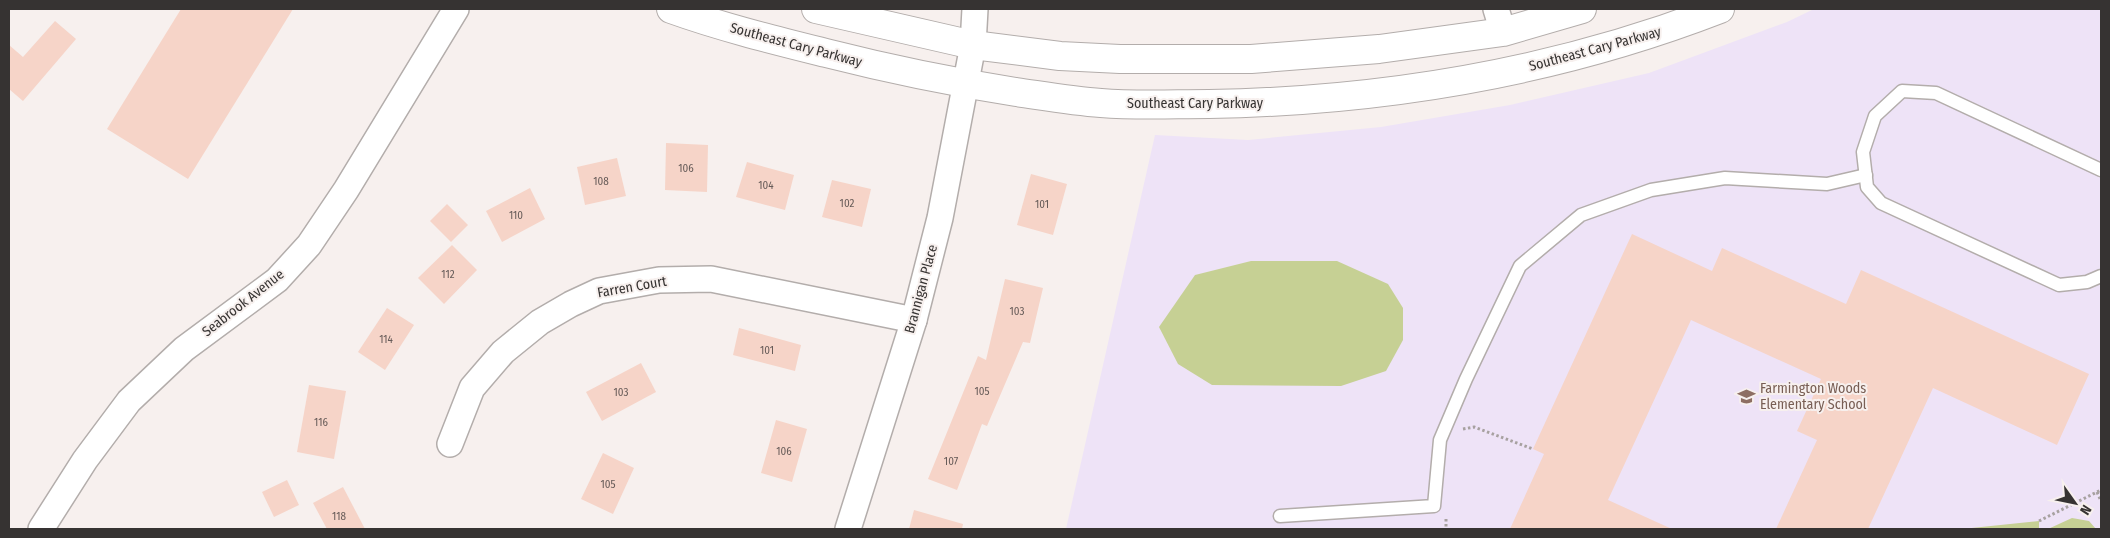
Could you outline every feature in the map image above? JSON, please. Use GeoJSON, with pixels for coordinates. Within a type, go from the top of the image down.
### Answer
{"type":"FeatureCollection","features":[{"type":"Feature","properties":{"kind":"main road","name":"Southeast Cary Parkway"},"geometry":{"type":"LineString","coordinates":[[670,9],[764,37],[848,59],[965,84],[1101,103],[1252,103],[1351,97],[1515,71],[1577,56],[1667,29],[1720,9]]}},
{"type":"Feature","properties":{"kind":"main road"},"geometry":{"type":"LineString","coordinates":[[816,9],[973,45],[1060,56],[1251,59],[1379,49],[1500,20],[1582,9]]}},
{"type":"Feature","properties":{"kind":"street","name":"Seabrook Avenue"},"geometry":{"type":"LineString","coordinates":[[41,529],[84,460],[129,401],[184,349],[277,280],[309,245],[346,190],[456,9]]}},
{"type":"Feature","properties":{"kind":"street","name":"Brannigan Place"},"geometry":{"type":"LineString","coordinates":[[848,529],[914,320],[940,218],[973,45],[974,9]]}},
{"type":"Feature","properties":{"kind":"street","name":"Farren Court"},"geometry":{"type":"LineString","coordinates":[[450,444],[472,388],[503,352],[540,322],[570,304],[599,290],[659,280],[711,279],[914,320]]}},
{"type":"Feature","properties":{"kind":"lane"},"geometry":{"type":"LineString","coordinates":[[2101,170],[1936,93],[1902,91],[1875,116],[1864,152],[1867,187],[1881,203],[2059,285],[2086,282],[2101,276]]}},
{"type":"Feature","properties":{"kind":"lane"},"geometry":{"type":"LineString","coordinates":[[1280,516],[1434,506],[1440,440],[1466,379],[1520,266],[1581,215],[1651,190],[1724,178],[1827,184],[1866,175]]}},
{"type":"Feature","properties":{"kind":"path"},"geometry":{"type":"LineString","coordinates":[[1457,431],[1474,427],[1533,449]]}},
{"type":"Feature","properties":{"kind":"path"},"geometry":{"type":"LineString","coordinates":[[2038,521],[2099,491],[2101,500]]}},
{"type":"Feature","properties":{"kind":"path"},"geometry":{"type":"LineString","coordinates":[[1446,511],[1446,529]]}},
{"type":"Feature","properties":{"kind":"shaded area"},"geometry":{"type":"Polygon","coordinates":[[[1814,9],[2101,9],[2101,529],[1066,529],[1155,135],[1248,140],[1381,127],[1510,105],[1649,73],[1787,22],[1814,9]]]}},
{"type":"Feature","properties":{"kind":"green space"},"geometry":{"type":"Polygon","coordinates":[[[1251,261],[1337,261],[1388,284],[1403,308],[1403,340],[1386,371],[1341,386],[1212,385],[1178,364],[1159,327],[1195,275],[1251,261]]]}},
{"type":"Feature","properties":{"kind":"green space"},"geometry":{"type":"Polygon","coordinates":[[[2072,518],[2089,521],[2096,529],[2048,529],[2072,518]]]}},
{"type":"Feature","properties":{"kind":"green space"},"geometry":{"type":"Polygon","coordinates":[[[2039,521],[2039,529],[1962,529],[2039,521]]]}},
{"type":"Feature","properties":{"kind":"building"},"geometry":{"type":"Polygon","coordinates":[[[181,9],[293,9],[188,179],[107,129],[181,9]]]}},
{"type":"Feature","properties":{"kind":"building"},"geometry":{"type":"Polygon","coordinates":[[[55,21],[76,39],[23,101],[9,89],[9,45],[23,57],[55,21]]]}},
{"type":"Feature","properties":{"kind":"building"},"geometry":{"type":"Polygon","coordinates":[[[666,143],[708,145],[707,192],[665,190],[666,143]]]}},
{"type":"Feature","properties":{"kind":"building"},"geometry":{"type":"Polygon","coordinates":[[[617,158],[626,196],[585,205],[577,167],[617,158]]]}},
{"type":"Feature","properties":{"kind":"building"},"geometry":{"type":"Polygon","coordinates":[[[747,162],[794,175],[785,210],[736,197],[747,162]]]}},
{"type":"Feature","properties":{"kind":"building"},"geometry":{"type":"Polygon","coordinates":[[[1031,174],[1067,184],[1053,235],[1017,225],[1031,174]]]}},
{"type":"Feature","properties":{"kind":"building"},"geometry":{"type":"Polygon","coordinates":[[[832,180],[871,189],[862,227],[822,217],[832,180]]]}},
{"type":"Feature","properties":{"kind":"building"},"geometry":{"type":"Polygon","coordinates":[[[530,188],[545,219],[502,242],[486,211],[530,188]]]}},
{"type":"Feature","properties":{"kind":"building"},"geometry":{"type":"Polygon","coordinates":[[[447,204],[468,225],[451,242],[430,221],[447,204]]]}},
{"type":"Feature","properties":{"kind":"building"},"geometry":{"type":"Polygon","coordinates":[[[1632,234],[1712,271],[1722,248],[1846,304],[1861,270],[2089,374],[2057,445],[1933,388],[1868,529],[1776,529],[1817,440],[1797,431],[1821,379],[1691,320],[1608,500],[1672,529],[1510,529],[1544,454],[1533,449],[1632,234]]]}},
{"type":"Feature","properties":{"kind":"building"},"geometry":{"type":"Polygon","coordinates":[[[452,245],[477,270],[444,304],[418,278],[452,245]]]}},
{"type":"Feature","properties":{"kind":"building"},"geometry":{"type":"Polygon","coordinates":[[[1005,279],[1043,288],[1030,343],[1023,342],[987,426],[982,424],[957,490],[928,479],[978,356],[986,360],[1005,279]]]}},
{"type":"Feature","properties":{"kind":"building"},"geometry":{"type":"Polygon","coordinates":[[[387,308],[414,325],[385,370],[358,352],[387,308]]]}},
{"type":"Feature","properties":{"kind":"building"},"geometry":{"type":"Polygon","coordinates":[[[739,328],[801,345],[795,371],[733,355],[739,328]]]}},
{"type":"Feature","properties":{"kind":"building"},"geometry":{"type":"Polygon","coordinates":[[[641,363],[656,392],[602,421],[586,392],[641,363]]]}},
{"type":"Feature","properties":{"kind":"building"},"geometry":{"type":"Polygon","coordinates":[[[309,385],[346,391],[334,459],[297,452],[309,385]]]}},
{"type":"Feature","properties":{"kind":"building"},"geometry":{"type":"Polygon","coordinates":[[[776,420],[807,429],[792,482],[761,473],[776,420]]]}},
{"type":"Feature","properties":{"kind":"building"},"geometry":{"type":"Polygon","coordinates":[[[603,453],[634,468],[613,514],[581,499],[603,453]]]}},
{"type":"Feature","properties":{"kind":"building"},"geometry":{"type":"Polygon","coordinates":[[[287,480],[299,505],[274,517],[262,492],[287,480]]]}},
{"type":"Feature","properties":{"kind":"building"},"geometry":{"type":"Polygon","coordinates":[[[343,487],[365,529],[327,529],[313,503],[343,487]]]}},
{"type":"Feature","properties":{"kind":"building"},"geometry":{"type":"Polygon","coordinates":[[[914,510],[963,524],[962,529],[909,529],[914,510]]]}},
{"type":"Feature","properties":{"kind":"place","name":"Farmington Woods Elementary School"},"geometry":{"type":"Point","coordinates":[1746,396]}}]}
